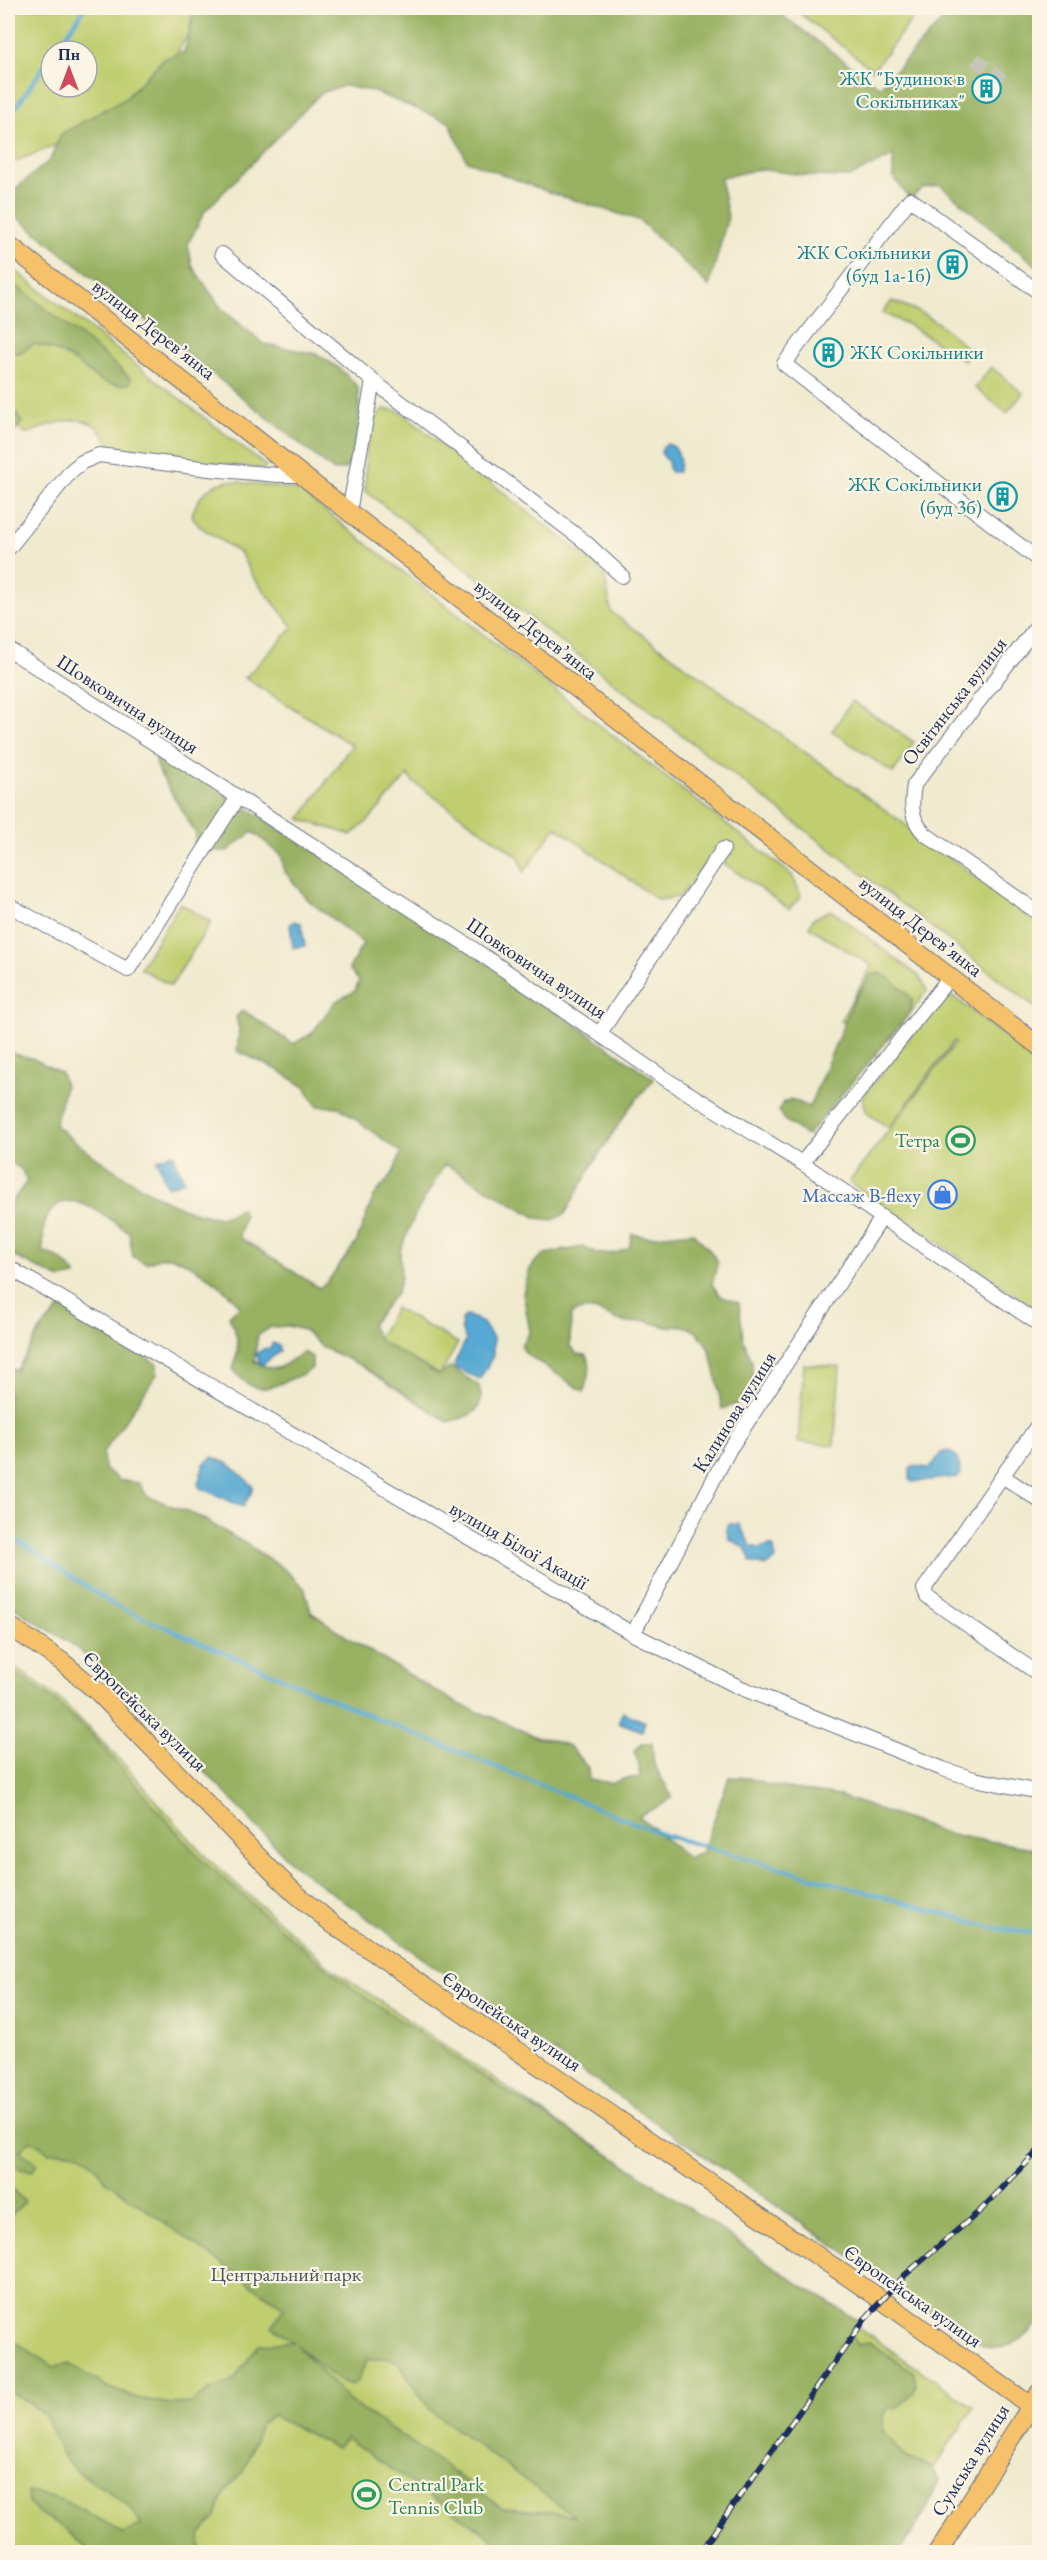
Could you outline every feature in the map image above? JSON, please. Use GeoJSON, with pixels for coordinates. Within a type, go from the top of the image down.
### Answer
{"type":"FeatureCollection","features":[{"type":"Feature","properties":{"kind":"main road","name":"вулиця Дерев’янка"},"geometry":{"type":"LineString","coordinates":[[8,244],[349,512],[1040,1047]]}},
{"type":"Feature","properties":{"kind":"main road","name":"Європейська вулиця"},"geometry":{"type":"LineString","coordinates":[[8,1625],[61,1661],[99,1693],[273,1872],[314,1910],[367,1949],[882,2300],[1035,2399]]}},
{"type":"Feature","properties":{"kind":"main road","name":"Сумська вулиця"},"geometry":{"type":"LineString","coordinates":[[938,2553],[1035,2399]]}},
{"type":"Feature","properties":{"kind":"street"},"geometry":{"type":"LineString","coordinates":[[1040,293],[910,199],[784,364],[1040,561]]}},
{"type":"Feature","properties":{"kind":"street"},"geometry":{"type":"LineString","coordinates":[[222,254],[374,381],[584,541],[622,576]]}},
{"type":"Feature","properties":{"kind":"street"},"geometry":{"type":"LineString","coordinates":[[349,512],[374,381]]}},
{"type":"Feature","properties":{"kind":"street"},"geometry":{"type":"LineString","coordinates":[[8,549],[71,471],[81,462],[99,455],[209,469],[303,475]]}},
{"type":"Feature","properties":{"kind":"street","name":"Освітянська вулиця"},"geometry":{"type":"LineString","coordinates":[[1040,622],[914,785],[911,809],[918,827],[925,834],[1040,914]]}},
{"type":"Feature","properties":{"kind":"street","name":"Шовковична вулиця"},"geometry":{"type":"LineString","coordinates":[[8,649],[600,1033],[667,1080],[802,1163],[881,1219],[1040,1325]]}},
{"type":"Feature","properties":{"kind":"street"},"geometry":{"type":"LineString","coordinates":[[8,905],[128,970],[238,797]]}},
{"type":"Feature","properties":{"kind":"street"},"geometry":{"type":"LineString","coordinates":[[600,1033],[723,849]]}},
{"type":"Feature","properties":{"kind":"street"},"geometry":{"type":"LineString","coordinates":[[802,1163],[950,977]]}},
{"type":"Feature","properties":{"kind":"street","name":"Калинова вулиця"},"geometry":{"type":"LineString","coordinates":[[633,1634],[729,1450],[881,1219]]}},
{"type":"Feature","properties":{"kind":"street","name":"вулиця Білої Акації"},"geometry":{"type":"LineString","coordinates":[[8,1267],[633,1634],[739,1687],[943,1769],[974,1779],[1040,1792]]}},
{"type":"Feature","properties":{"kind":"street"},"geometry":{"type":"LineString","coordinates":[[1040,1422],[1004,1477],[926,1583],[924,1592],[927,1597],[1040,1675]]}},
{"type":"Feature","properties":{"kind":"street"},"geometry":{"type":"LineString","coordinates":[[1004,1477],[1040,1501]]}},
{"type":"Feature","properties":{"kind":"green space"},"geometry":{"type":"Polygon","coordinates":[[[8,8],[192,8],[190,31],[164,75],[98,129],[8,164],[8,8]]]}},
{"type":"Feature","properties":{"kind":"green space"},"geometry":{"type":"Polygon","coordinates":[[[196,8],[772,8],[880,87],[954,8],[1039,8],[1039,268],[940,185],[923,188],[910,199],[893,177],[893,156],[849,177],[810,176],[759,169],[720,178],[728,217],[709,286],[639,220],[551,193],[467,161],[449,122],[372,91],[344,86],[321,93],[205,211],[188,244],[192,266],[221,308],[264,344],[317,354],[339,368],[358,387],[357,439],[347,468],[334,471],[8,210],[8,195],[50,160],[61,134],[126,98],[163,59],[184,52],[196,8]]]}},
{"type":"Feature","properties":{"kind":"green space"},"geometry":{"type":"Polygon","coordinates":[[[793,8],[921,8],[873,70],[793,8]]]}},
{"type":"Feature","properties":{"kind":"green space"},"geometry":{"type":"Polygon","coordinates":[[[8,265],[266,466],[264,469],[115,453],[95,426],[78,420],[60,422],[25,434],[13,423],[8,430],[8,265]]]}},
{"type":"Feature","properties":{"kind":"green space"},"geometry":{"type":"Polygon","coordinates":[[[8,279],[103,354],[131,379],[129,384],[111,384],[98,379],[64,355],[39,345],[34,344],[19,353],[8,352],[8,279]]]}},
{"type":"Feature","properties":{"kind":"green space"},"geometry":{"type":"Polygon","coordinates":[[[892,301],[935,321],[971,352],[964,360],[909,325],[882,313],[892,301]]]}},
{"type":"Feature","properties":{"kind":"green space"},"geometry":{"type":"Polygon","coordinates":[[[991,367],[1023,393],[1007,413],[975,388],[991,367]]]}},
{"type":"Feature","properties":{"kind":"green space"},"geometry":{"type":"Polygon","coordinates":[[[8,401],[22,422],[8,441],[8,401]]]}},
{"type":"Feature","properties":{"kind":"green space"},"geometry":{"type":"Polygon","coordinates":[[[384,409],[399,411],[596,565],[605,577],[611,612],[924,838],[1039,925],[1039,1010],[365,491],[368,435],[377,416],[384,409]]]}},
{"type":"Feature","properties":{"kind":"green space"},"geometry":{"type":"Polygon","coordinates":[[[231,481],[298,490],[792,875],[801,896],[789,909],[712,855],[680,897],[658,900],[556,827],[524,872],[519,857],[412,781],[408,775],[368,821],[351,835],[300,819],[352,745],[245,678],[293,627],[254,578],[240,553],[199,526],[192,516],[197,503],[206,492],[217,484],[231,481]]]}},
{"type":"Feature","properties":{"kind":"green space"},"geometry":{"type":"Polygon","coordinates":[[[852,701],[914,742],[893,773],[832,731],[852,701]]]}},
{"type":"Feature","properties":{"kind":"green space"},"geometry":{"type":"Polygon","coordinates":[[[155,750],[437,928],[654,1079],[630,1107],[594,1162],[565,1214],[553,1220],[537,1218],[445,1164],[416,1213],[400,1251],[401,1276],[397,1292],[371,1325],[380,1341],[439,1375],[451,1367],[479,1386],[481,1395],[478,1407],[463,1418],[448,1422],[360,1365],[322,1347],[304,1330],[288,1326],[271,1327],[258,1335],[254,1361],[275,1368],[285,1365],[304,1352],[312,1357],[312,1368],[302,1375],[273,1386],[253,1387],[233,1369],[237,1355],[237,1342],[229,1316],[240,1306],[206,1275],[183,1262],[165,1257],[146,1263],[133,1257],[129,1232],[97,1210],[84,1205],[73,1202],[62,1203],[52,1210],[44,1230],[43,1251],[62,1260],[76,1276],[60,1279],[11,1255],[8,1248],[8,1207],[27,1181],[21,1169],[8,1160],[8,1079],[15,1076],[13,1070],[8,1066],[8,1049],[14,1054],[32,1058],[61,1073],[65,1086],[55,1125],[88,1152],[133,1182],[180,1207],[201,1214],[222,1217],[241,1208],[244,1215],[239,1237],[319,1288],[328,1281],[356,1243],[374,1196],[393,1173],[401,1153],[339,1107],[317,1106],[305,1087],[278,1070],[237,1051],[239,1029],[236,1017],[243,1010],[293,1044],[311,1034],[336,1001],[355,991],[359,981],[349,969],[363,943],[308,900],[285,872],[281,855],[253,832],[227,851],[215,851],[192,858],[196,834],[160,774],[155,750]]]}},
{"type":"Feature","properties":{"kind":"green space"},"geometry":{"type":"Polygon","coordinates":[[[180,903],[211,922],[171,986],[140,968],[180,903]]]}},
{"type":"Feature","properties":{"kind":"green space"},"geometry":{"type":"Polygon","coordinates":[[[831,910],[920,977],[927,991],[911,1012],[866,1024],[840,1021],[872,966],[809,927],[813,919],[831,910]]]}},
{"type":"Feature","properties":{"kind":"green space"},"geometry":{"type":"Polygon","coordinates":[[[880,973],[891,979],[912,998],[911,1012],[807,1136],[783,1119],[779,1111],[784,1102],[791,1099],[809,1107],[854,1000],[871,975],[880,973]]]}},
{"type":"Feature","properties":{"kind":"green space","name":"Тетра"},"geometry":{"type":"Polygon","coordinates":[[[947,996],[954,997],[1039,1063],[1039,1311],[849,1182],[956,1042],[954,1041],[889,1128],[867,1113],[862,1098],[937,1002],[947,996]]]}},
{"type":"Feature","properties":{"kind":"green space"},"geometry":{"type":"Polygon","coordinates":[[[692,1232],[718,1262],[712,1284],[720,1296],[739,1303],[743,1338],[752,1362],[753,1385],[737,1404],[722,1409],[716,1373],[708,1348],[694,1330],[683,1326],[669,1327],[646,1321],[626,1323],[592,1310],[571,1314],[570,1346],[577,1354],[586,1355],[590,1367],[584,1392],[525,1353],[521,1345],[530,1332],[523,1293],[530,1269],[545,1254],[582,1247],[600,1254],[616,1253],[629,1248],[632,1234],[647,1237],[692,1232]]]}},
{"type":"Feature","properties":{"kind":"green space"},"geometry":{"type":"Polygon","coordinates":[[[63,1305],[157,1364],[157,1374],[103,1453],[104,1468],[119,1480],[139,1483],[147,1496],[200,1517],[283,1568],[305,1589],[311,1612],[353,1641],[456,1703],[538,1738],[569,1746],[588,1768],[589,1780],[613,1783],[626,1778],[640,1778],[639,1764],[634,1752],[642,1743],[652,1743],[654,1764],[672,1797],[661,1806],[639,1816],[688,1858],[702,1853],[729,1777],[749,1778],[768,1785],[840,1796],[951,1835],[1039,1849],[1040,2320],[1031,2331],[1008,2346],[994,2348],[971,2340],[516,2026],[291,1863],[169,1733],[112,1678],[70,1643],[8,1604],[8,1369],[17,1370],[41,1329],[63,1305]]]}},
{"type":"Feature","properties":{"kind":"green space"},"geometry":{"type":"Polygon","coordinates":[[[395,1308],[458,1343],[440,1375],[377,1340],[395,1308]]]}},
{"type":"Feature","properties":{"kind":"green space"},"geometry":{"type":"Polygon","coordinates":[[[804,1364],[840,1367],[834,1445],[798,1442],[804,1364]]]}},
{"type":"Feature","properties":{"kind":"green space","name":"Центральний парк"},"geometry":{"type":"Polygon","coordinates":[[[8,1662],[63,1702],[121,1761],[207,1858],[330,1967],[974,2407],[878,2552],[8,2552],[8,1662]]]}},
{"type":"Feature","properties":{"kind":"green space","name":"Центральний парк"},"geometry":{"type":"Polygon","coordinates":[[[8,1668],[56,1702],[92,1735],[202,1860],[312,1956],[355,1990],[516,2098],[628,2166],[793,2280],[859,2321],[851,2334],[856,2344],[869,2342],[913,2371],[916,2383],[914,2393],[896,2408],[889,2408],[883,2417],[883,2431],[905,2457],[930,2467],[940,2479],[924,2514],[900,2552],[512,2552],[346,2438],[336,2448],[273,2416],[261,2424],[243,2472],[225,2492],[216,2516],[200,2535],[201,2552],[90,2552],[60,2525],[40,2514],[28,2503],[27,2492],[65,2501],[123,2533],[141,2526],[136,2515],[128,2506],[75,2469],[66,2460],[43,2414],[8,2390],[8,2337],[54,2367],[69,2364],[109,2388],[137,2398],[172,2404],[191,2403],[209,2390],[233,2381],[259,2344],[293,2342],[272,2326],[284,2308],[106,2181],[89,2159],[83,2155],[69,2152],[49,2153],[39,2144],[30,2141],[20,2151],[37,2164],[33,2171],[19,2169],[8,2161],[8,1668]],[[297,2345],[349,2401],[417,2446],[503,2508],[553,2512],[575,2517],[430,2410],[400,2365],[391,2358],[367,2360],[358,2380],[353,2385],[337,2380],[297,2345]]]}},
{"type":"Feature","properties":{"kind":"green space"},"geometry":{"type":"Polygon","coordinates":[[[8,2185],[25,2202],[8,2218],[8,2185]]]}},
{"type":"Feature","properties":{"kind":"water"},"geometry":{"type":"Polygon","coordinates":[[[667,444],[677,451],[680,463],[678,472],[671,472],[668,468],[669,463],[661,453],[667,444]]]}},
{"type":"Feature","properties":{"kind":"water"},"geometry":{"type":"Polygon","coordinates":[[[294,921],[301,923],[305,946],[293,948],[290,925],[294,921]]]}},
{"type":"Feature","properties":{"kind":"water"},"geometry":{"type":"Polygon","coordinates":[[[173,1153],[184,1181],[167,1187],[157,1160],[173,1153]]]}},
{"type":"Feature","properties":{"kind":"water"},"geometry":{"type":"Polygon","coordinates":[[[467,1315],[483,1323],[493,1338],[493,1356],[480,1379],[455,1368],[454,1364],[466,1340],[461,1325],[462,1319],[467,1315]]]}},
{"type":"Feature","properties":{"kind":"water"},"geometry":{"type":"Polygon","coordinates":[[[273,1343],[279,1346],[280,1351],[261,1366],[256,1354],[265,1348],[269,1349],[273,1343]]]}},
{"type":"Feature","properties":{"kind":"water"},"geometry":{"type":"Polygon","coordinates":[[[948,1451],[957,1456],[961,1474],[958,1477],[912,1482],[910,1480],[910,1468],[914,1466],[928,1468],[941,1453],[948,1451]]]}},
{"type":"Feature","properties":{"kind":"water"},"geometry":{"type":"Polygon","coordinates":[[[212,1457],[229,1464],[253,1486],[243,1507],[200,1488],[198,1484],[204,1464],[212,1457]]]}},
{"type":"Feature","properties":{"kind":"water"},"geometry":{"type":"Polygon","coordinates":[[[729,1524],[739,1524],[751,1546],[760,1548],[770,1545],[774,1548],[776,1560],[766,1566],[751,1562],[745,1548],[729,1539],[726,1528],[729,1524]]]}},
{"type":"Feature","properties":{"kind":"water"},"geometry":{"type":"Polygon","coordinates":[[[623,1712],[645,1722],[642,1731],[618,1722],[623,1712]]]}},
{"type":"Feature","properties":{"kind":"waterway"},"geometry":{"type":"LineString","coordinates":[[63,39],[85,8]]}},
{"type":"Feature","properties":{"kind":"waterway"},"geometry":{"type":"LineString","coordinates":[[8,119],[39,74]]}},
{"type":"Feature","properties":{"kind":"waterway"},"geometry":{"type":"LineString","coordinates":[[8,1534],[114,1605],[380,1720],[664,1835],[994,1928],[1040,1934]]}},
{"type":"Feature","properties":{"kind":"tunnel"},"geometry":{"type":"LineString","coordinates":[[975,59],[1009,86]]}},
{"type":"Feature","properties":{"kind":"railway"},"geometry":{"type":"LineString","coordinates":[[700,2552],[865,2319],[905,2275],[981,2210],[1040,2149]]}},
{"type":"Feature","properties":{"kind":"place","name":"ЖК \"Будинок в Сокільниках\""},"geometry":{"type":"Point","coordinates":[986,89]}},
{"type":"Feature","properties":{"kind":"place","name":"ЖК Сокільники (буд 1а-1б)"},"geometry":{"type":"Point","coordinates":[952,264]}},
{"type":"Feature","properties":{"kind":"place","name":"ЖК Сокільники"},"geometry":{"type":"Point","coordinates":[829,352]}},
{"type":"Feature","properties":{"kind":"place","name":"ЖК Сокільники (буд 3б)"},"geometry":{"type":"Point","coordinates":[1003,496]}},
{"type":"Feature","properties":{"kind":"place","name":"Тетра"},"geometry":{"type":"Point","coordinates":[961,1140]}},
{"type":"Feature","properties":{"kind":"place","name":"Массаж B-flexy"},"geometry":{"type":"Point","coordinates":[942,1195]}},
{"type":"Feature","properties":{"kind":"place","name":"Central Park Tennis Club"},"geometry":{"type":"Point","coordinates":[367,2495]}}]}
